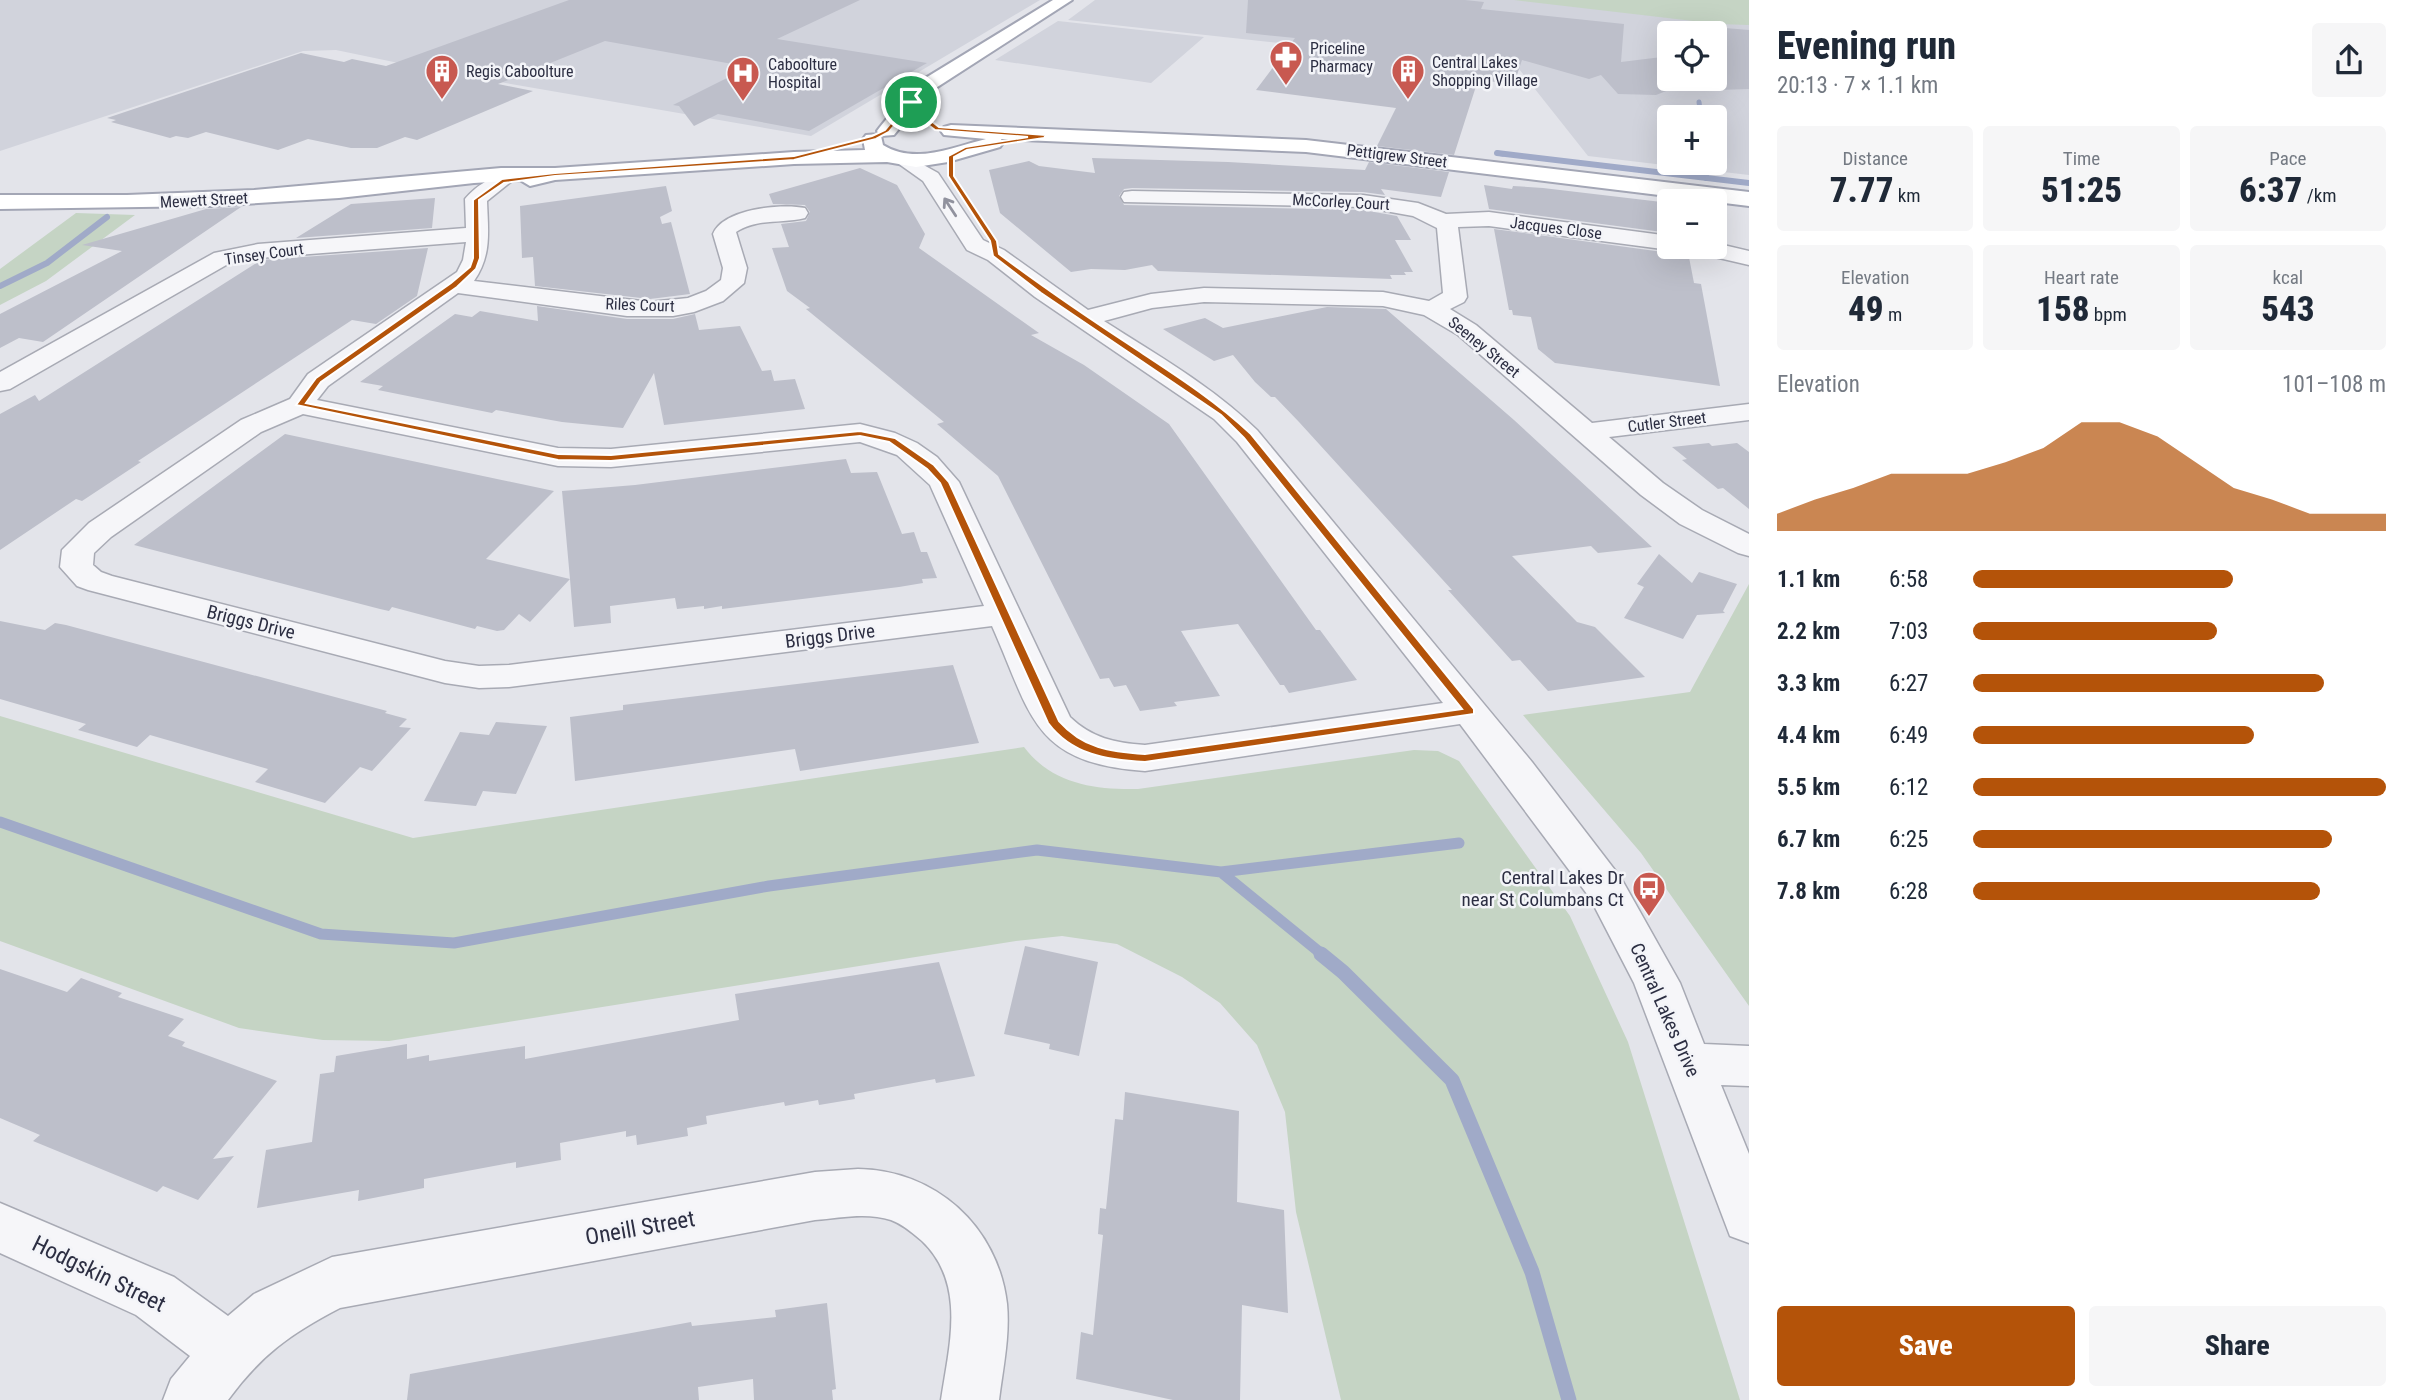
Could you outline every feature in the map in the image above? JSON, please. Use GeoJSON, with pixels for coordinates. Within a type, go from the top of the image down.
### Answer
{"type":"FeatureCollection","features":[{"type":"Feature","properties":{"kind":"main road"},"geometry":{"type":"LineString","coordinates":[[958,152],[965,139],[926,121],[921,89],[1064,0]]}},
{"type":"Feature","properties":{"kind":"main road","name":"Pettigrew Street"},"geometry":{"type":"LineString","coordinates":[[881,134],[926,121],[1044,136],[1214,140],[1306,146],[1749,199]]}},
{"type":"Feature","properties":{"kind":"main road"},"geometry":{"type":"LineString","coordinates":[[881,134],[871,142],[873,147],[895,157]]}},
{"type":"Feature","properties":{"kind":"main road","name":"Mewett Street"},"geometry":{"type":"LineString","coordinates":[[794,158],[881,134]]}},
{"type":"Feature","properties":{"kind":"main road","name":"Pettigrew Street"},"geometry":{"type":"LineString","coordinates":[[895,157],[928,160],[1044,136]]}},
{"type":"Feature","properties":{"kind":"main road","name":"Mewett Street"},"geometry":{"type":"LineString","coordinates":[[407,186],[465,192],[502,181],[555,174],[794,158],[895,157]]}},
{"type":"Feature","properties":{"kind":"main road","name":"Mewett Street"},"geometry":{"type":"LineString","coordinates":[[0,202],[117,203],[236,199],[407,186],[484,176],[555,174]]}},
{"type":"Feature","properties":{"kind":"street","name":"Central Lakes Drive"},"geometry":{"type":"LineString","coordinates":[[958,152],[951,176],[993,241],[996,255]]}},
{"type":"Feature","properties":{"kind":"street","name":"Central Lakes Drive"},"geometry":{"type":"LineString","coordinates":[[895,157],[931,177],[975,245],[996,255],[1044,292],[1224,413],[1247,436],[1470,711],[1606,889],[1657,983],[1749,1219]]}},
{"type":"Feature","properties":{"kind":"street","name":"Briggs Drive"},"geometry":{"type":"LineString","coordinates":[[465,192],[476,234],[477,258],[474,268],[454,285],[318,380],[300,405],[251,426],[100,530],[78,550],[76,567],[81,574],[100,583],[445,672],[479,677],[523,674],[1003,614]]}},
{"type":"Feature","properties":{"kind":"street","name":"McCorley Court"},"geometry":{"type":"LineString","coordinates":[[1132,197],[1381,202],[1418,210],[1443,221]]}},
{"type":"Feature","properties":{"kind":"street","name":"Riles Court"},"geometry":{"type":"LineString","coordinates":[[454,285],[618,307],[680,307],[712,298],[732,283],[735,268],[724,234],[726,229],[742,219],[797,213]]}},
{"type":"Feature","properties":{"kind":"street","name":"Jacques Close"},"geometry":{"type":"LineString","coordinates":[[1443,221],[1485,219],[1657,241]]}},
{"type":"Feature","properties":{"kind":"street"},"geometry":{"type":"LineString","coordinates":[[1432,309],[1455,298],[1450,236],[1443,221]]}},
{"type":"Feature","properties":{"kind":"street","name":"Tinsey Court"},"geometry":{"type":"LineString","coordinates":[[0,383],[160,295],[205,265],[222,258],[258,251],[476,234]]}},
{"type":"Feature","properties":{"kind":"street"},"geometry":{"type":"LineString","coordinates":[[1727,255],[1748,262]]}},
{"type":"Feature","properties":{"kind":"street","name":"Seeney Street"},"geometry":{"type":"LineString","coordinates":[[1085,318],[1151,301],[1205,295],[1383,299],[1432,309],[1467,330],[1652,489],[1691,517],[1749,546]]}},
{"type":"Feature","properties":{"kind":"street"},"geometry":{"type":"LineString","coordinates":[[300,405],[558,457],[611,458],[860,433],[891,440],[931,467],[944,482],[1054,723],[1067,737],[1088,750],[1145,758],[1470,711]]}},
{"type":"Feature","properties":{"kind":"street","name":"Cutler Street"},"geometry":{"type":"LineString","coordinates":[[1584,432],[1749,412]]}},
{"type":"Feature","properties":{"kind":"street"},"geometry":{"type":"LineString","coordinates":[[1690,1063],[1749,1066]]}},
{"type":"Feature","properties":{"kind":"street","name":"Oneill Street"},"geometry":{"type":"LineString","coordinates":[[192,1400],[229,1351],[274,1313],[331,1283],[802,1199],[862,1193],[899,1198],[929,1213],[953,1238],[970,1263],[979,1303],[970,1400]]}},
{"type":"Feature","properties":{"kind":"street","name":"Hodgskin Street"},"geometry":{"type":"LineString","coordinates":[[0,1227],[155,1296],[229,1351]]}},
{"type":"Feature","properties":{"kind":"shaded area","name":"Caboolture Hospital"},"geometry":{"type":"Polygon","coordinates":[[[0,0],[1040,0],[811,136],[442,72],[336,50],[303,51],[0,151],[0,0]]]}},
{"type":"Feature","properties":{"kind":"shaded area"},"geometry":{"type":"Polygon","coordinates":[[[1095,0],[1749,0],[1749,175],[1727,172],[1727,105],[1657,105],[1657,164],[1588,156],[1519,69],[1068,20],[1095,0]]]}},
{"type":"Feature","properties":{"kind":"shaded area"},"geometry":{"type":"Polygon","coordinates":[[[1058,21],[1204,37],[1151,83],[995,60],[1058,21]]]}},
{"type":"Feature","properties":{"kind":"green space"},"geometry":{"type":"Polygon","coordinates":[[[1514,0],[1749,0],[1749,25],[1727,24],[1727,21],[1693,21],[1514,0]]]}},
{"type":"Feature","properties":{"kind":"green space"},"geometry":{"type":"Polygon","coordinates":[[[76,213],[135,215],[46,281],[0,305],[0,269],[76,213]]]}},
{"type":"Feature","properties":{"kind":"green space"},"geometry":{"type":"Polygon","coordinates":[[[1749,584],[1749,1006],[1641,853],[1523,715],[1690,692],[1749,584]]]}},
{"type":"Feature","properties":{"kind":"green space"},"geometry":{"type":"Polygon","coordinates":[[[0,716],[413,838],[1024,747],[1035,759],[1061,777],[1090,786],[1122,789],[1138,789],[1414,750],[1438,751],[1459,761],[1570,916],[1628,1042],[1740,1400],[1341,1400],[1296,1212],[1285,1112],[1257,1045],[1220,1003],[1182,977],[1117,944],[1062,936],[1016,941],[389,1041],[323,1040],[239,1028],[0,941],[0,716]]]}},
{"type":"Feature","properties":{"kind":"building"},"geometry":{"type":"Polygon","coordinates":[[[569,0],[860,0],[777,39],[927,63],[809,131],[718,114],[694,126],[679,106],[673,105],[749,67],[605,41],[498,84],[533,91],[417,140],[405,137],[377,148],[351,148],[308,139],[278,150],[206,132],[188,138],[170,138],[111,122],[116,120],[107,118],[301,53],[344,62],[352,59],[386,66],[569,0]]]}},
{"type":"Feature","properties":{"kind":"building"},"geometry":{"type":"Polygon","coordinates":[[[1248,0],[1484,2],[1481,9],[1624,24],[1621,62],[1657,58],[1657,91],[1666,91],[1656,95],[1618,94],[1601,75],[1589,79],[1522,60],[1514,84],[1478,80],[1454,155],[1377,146],[1396,108],[1256,90],[1295,38],[1246,33],[1248,0]]]}},
{"type":"Feature","properties":{"kind":"building"},"geometry":{"type":"Polygon","coordinates":[[[1727,28],[1749,30],[1749,89],[1727,90],[1727,28]]]}},
{"type":"Feature","properties":{"kind":"building"},"geometry":{"type":"Polygon","coordinates":[[[1092,158],[1365,170],[1369,162],[1449,172],[1441,197],[1381,189],[1385,195],[1363,192],[1132,188],[1124,189],[1119,196],[1124,205],[1363,210],[1397,216],[1411,240],[1395,240],[1413,272],[1390,275],[1392,279],[1158,271],[1152,265],[1125,270],[1091,269],[1071,272],[1000,213],[989,170],[1029,161],[1039,166],[1095,173],[1092,158]]]}},
{"type":"Feature","properties":{"kind":"building"},"geometry":{"type":"Polygon","coordinates":[[[860,168],[897,185],[925,234],[919,248],[1039,333],[1031,335],[1084,365],[1169,424],[1316,630],[1320,630],[1357,680],[1289,693],[1284,685],[1280,685],[1238,624],[1181,631],[1220,696],[1174,702],[1177,706],[1140,711],[1126,685],[1114,687],[1109,678],[1100,679],[998,476],[937,424],[944,422],[787,291],[772,248],[789,247],[781,224],[806,221],[810,212],[805,205],[773,204],[769,194],[860,168]]]}},
{"type":"Feature","properties":{"kind":"building"},"geometry":{"type":"Polygon","coordinates":[[[1484,185],[1512,189],[1513,186],[1543,188],[1657,201],[1657,231],[1489,209],[1484,185]]]}},
{"type":"Feature","properties":{"kind":"building"},"geometry":{"type":"Polygon","coordinates":[[[666,186],[672,211],[660,217],[662,224],[671,222],[690,294],[650,299],[535,286],[533,257],[522,258],[520,206],[666,186]]]}},
{"type":"Feature","properties":{"kind":"building"},"geometry":{"type":"Polygon","coordinates":[[[435,198],[432,228],[296,238],[351,204],[435,198]]]}},
{"type":"Feature","properties":{"kind":"building"},"geometry":{"type":"Polygon","coordinates":[[[241,207],[43,342],[19,338],[0,348],[0,314],[122,251],[82,245],[206,209],[241,207]]]}},
{"type":"Feature","properties":{"kind":"building"},"geometry":{"type":"Polygon","coordinates":[[[1494,229],[1657,251],[1657,259],[1689,259],[1694,283],[1701,284],[1720,386],[1555,363],[1538,349],[1531,317],[1513,315],[1512,310],[1509,310],[1494,229]]]}},
{"type":"Feature","properties":{"kind":"building"},"geometry":{"type":"Polygon","coordinates":[[[428,248],[417,296],[376,324],[352,320],[82,501],[76,499],[0,550],[0,414],[35,395],[39,401],[261,260],[428,248]]]}},
{"type":"Feature","properties":{"kind":"building"},"geometry":{"type":"Polygon","coordinates":[[[537,306],[627,319],[673,319],[695,314],[699,330],[740,326],[762,371],[771,370],[774,381],[795,379],[805,409],[664,425],[654,373],[623,428],[562,422],[496,410],[492,413],[378,390],[383,386],[360,382],[455,314],[472,317],[480,311],[538,321],[537,306]]]}},
{"type":"Feature","properties":{"kind":"building"},"geometry":{"type":"Polygon","coordinates":[[[1327,307],[1386,309],[1514,420],[1652,547],[1598,553],[1591,546],[1512,556],[1577,622],[1595,627],[1645,677],[1548,691],[1520,660],[1512,661],[1448,590],[1452,590],[1299,422],[1275,397],[1271,397],[1255,382],[1233,355],[1214,361],[1163,329],[1205,318],[1223,328],[1327,307]]]}},
{"type":"Feature","properties":{"kind":"building"},"geometry":{"type":"Polygon","coordinates":[[[285,434],[554,491],[486,559],[570,579],[530,622],[519,614],[504,630],[497,631],[477,626],[475,629],[392,607],[389,611],[380,609],[134,545],[285,434]]]}},
{"type":"Feature","properties":{"kind":"building"},"geometry":{"type":"Polygon","coordinates":[[[1709,443],[1712,446],[1737,443],[1749,452],[1749,509],[1723,488],[1718,489],[1682,460],[1687,459],[1672,447],[1709,443]]]}},
{"type":"Feature","properties":{"kind":"building"},"geometry":{"type":"Polygon","coordinates":[[[846,459],[851,473],[877,472],[902,534],[914,532],[921,552],[927,552],[937,578],[922,579],[923,583],[899,587],[722,609],[722,606],[704,609],[704,606],[677,609],[675,598],[610,606],[611,623],[574,627],[562,491],[635,485],[846,459]]]}},
{"type":"Feature","properties":{"kind":"building"},"geometry":{"type":"Polygon","coordinates":[[[1659,554],[1692,583],[1699,572],[1737,584],[1723,611],[1725,613],[1697,615],[1683,639],[1624,618],[1644,587],[1637,584],[1659,554]]]}},
{"type":"Feature","properties":{"kind":"building"},"geometry":{"type":"Polygon","coordinates":[[[0,621],[45,630],[55,623],[66,625],[387,711],[385,713],[407,719],[399,727],[411,728],[372,771],[360,767],[325,803],[255,782],[268,769],[150,735],[137,747],[78,730],[86,724],[0,699],[0,621]]]}},
{"type":"Feature","properties":{"kind":"building"},"geometry":{"type":"Polygon","coordinates":[[[953,665],[979,743],[800,771],[795,749],[575,781],[570,717],[623,710],[623,705],[953,665]]]}},
{"type":"Feature","properties":{"kind":"building"},"geometry":{"type":"Polygon","coordinates":[[[496,722],[547,726],[516,794],[483,791],[476,806],[424,801],[460,732],[489,735],[496,722]]]}},
{"type":"Feature","properties":{"kind":"building"},"geometry":{"type":"Polygon","coordinates":[[[1025,946],[1098,962],[1079,1056],[1049,1049],[1050,1044],[1004,1034],[1025,946]]]}},
{"type":"Feature","properties":{"kind":"building"},"geometry":{"type":"Polygon","coordinates":[[[939,962],[975,1076],[936,1083],[935,1079],[854,1094],[855,1099],[819,1105],[818,1100],[785,1106],[784,1102],[706,1116],[707,1124],[687,1128],[688,1136],[637,1145],[636,1135],[626,1137],[626,1131],[560,1143],[561,1160],[516,1168],[516,1162],[424,1179],[424,1188],[358,1201],[359,1190],[257,1208],[266,1150],[312,1142],[320,1074],[334,1072],[336,1056],[407,1044],[407,1059],[429,1055],[429,1061],[525,1046],[525,1059],[739,1020],[735,994],[939,962]]]}},
{"type":"Feature","properties":{"kind":"building"},"geometry":{"type":"Polygon","coordinates":[[[0,969],[67,992],[81,978],[122,993],[118,997],[184,1019],[168,1036],[185,1042],[182,1046],[277,1081],[213,1159],[234,1156],[198,1200],[163,1186],[157,1192],[33,1141],[40,1135],[0,1118],[0,969]]]}},
{"type":"Feature","properties":{"kind":"building"},"geometry":{"type":"Polygon","coordinates":[[[1125,1092],[1239,1111],[1237,1202],[1284,1210],[1288,1313],[1242,1305],[1240,1400],[1173,1400],[1076,1379],[1081,1332],[1093,1335],[1103,1235],[1098,1234],[1100,1208],[1106,1209],[1115,1119],[1123,1120],[1125,1092]]]}},
{"type":"Feature","properties":{"kind":"building"},"geometry":{"type":"Polygon","coordinates":[[[827,1303],[836,1389],[832,1390],[833,1400],[754,1400],[753,1379],[698,1387],[699,1400],[407,1400],[410,1374],[691,1322],[692,1326],[776,1317],[775,1310],[827,1303]]]}},
{"type":"Feature","properties":{"kind":"waterway"},"geometry":{"type":"LineString","coordinates":[[1503,154],[1497,153],[1706,178]]}},
{"type":"Feature","properties":{"kind":"waterway"},"geometry":{"type":"LineString","coordinates":[[1706,178],[1749,183]]}},
{"type":"Feature","properties":{"kind":"waterway"},"geometry":{"type":"LineString","coordinates":[[0,286],[47,263],[107,217]]}},
{"type":"Feature","properties":{"kind":"waterway"},"geometry":{"type":"LineString","coordinates":[[0,822],[321,934],[454,943],[769,886],[1037,850],[1221,872]]}},
{"type":"Feature","properties":{"kind":"waterway"},"geometry":{"type":"LineString","coordinates":[[1221,872],[1459,843]]}},
{"type":"Feature","properties":{"kind":"waterway"},"geometry":{"type":"LineString","coordinates":[[1221,872],[1323,955]]}},
{"type":"Feature","properties":{"kind":"waterway"},"geometry":{"type":"LineString","coordinates":[[1321,954],[1343,972],[1452,1080],[1532,1272],[1569,1400]]}},
{"type":"Feature","properties":{"kind":"place","name":"Priceline Pharmacy"},"geometry":{"type":"Point","coordinates":[1286,87]}},
{"type":"Feature","properties":{"kind":"place","name":"Regis Caboolture"},"geometry":{"type":"Point","coordinates":[442,101]}},
{"type":"Feature","properties":{"kind":"place","name":"Central Lakes Shopping Village"},"geometry":{"type":"Point","coordinates":[1408,101]}},
{"type":"Feature","properties":{"kind":"place","name":"Caboolture Hospital"},"geometry":{"type":"Point","coordinates":[743,103]}},
{"type":"Feature","properties":{"kind":"place","name":"Central Lakes Dr near St Columbans Ct"},"geometry":{"type":"Point","coordinates":[1649,918]}},
{"type":"Feature","properties":{"kind":"route"},"geometry":{"type":"LineString","coordinates":[[911,102],[916,112],[937,128],[1044,136],[997,142],[965,149],[951,156],[951,176],[993,241],[996,255],[1044,292],[1224,413],[1247,436],[1470,711],[1145,758],[1088,750],[1067,737],[1054,723],[944,482],[931,467],[905,446],[876,435],[860,433],[611,458],[558,457],[300,405],[318,380],[454,285],[474,268],[477,258],[476,200],[502,181],[555,174],[794,158],[874,138],[887,131],[911,102]]}}]}
